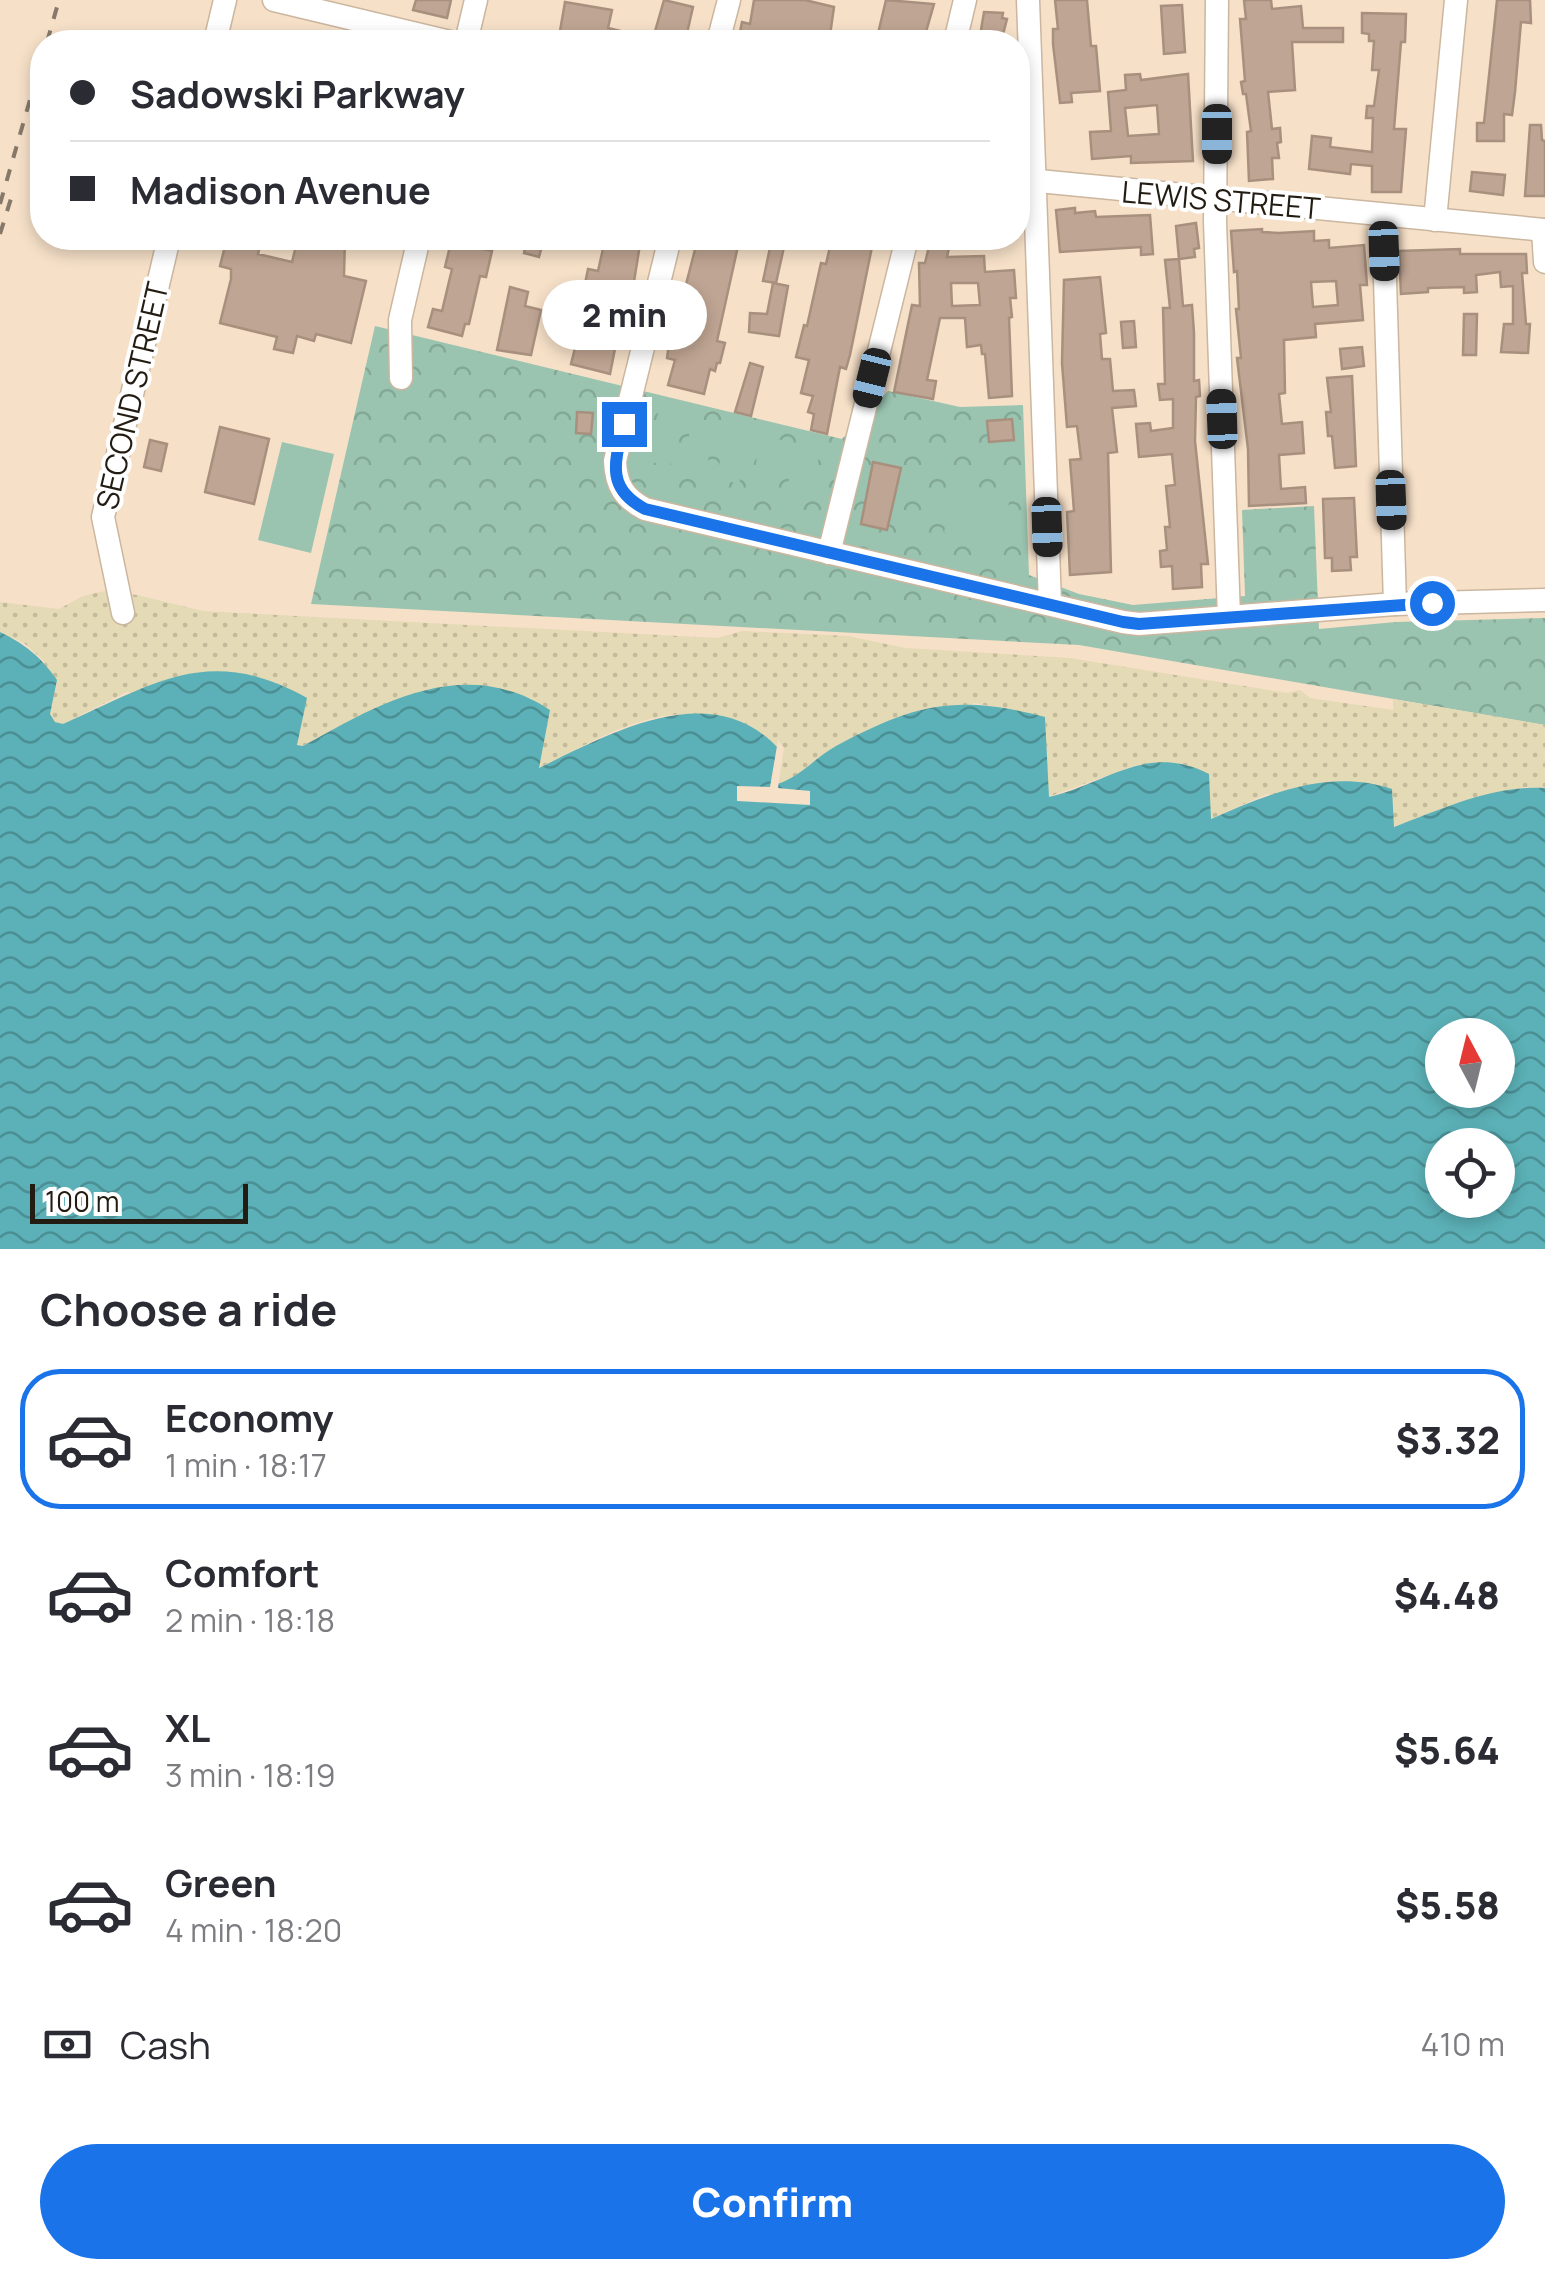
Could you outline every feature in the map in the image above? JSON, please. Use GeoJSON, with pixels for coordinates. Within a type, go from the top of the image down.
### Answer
{"type":"FeatureCollection","features":[{"type":"Feature","properties":{"kind":"street"},"geometry":{"type":"LineString","coordinates":[[218,30],[225,0]]}},
{"type":"Feature","properties":{"kind":"street"},"geometry":{"type":"LineString","coordinates":[[274,0],[400,30]]}},
{"type":"Feature","properties":{"kind":"street"},"geometry":{"type":"LineString","coordinates":[[469,30],[476,0]]}},
{"type":"Feature","properties":{"kind":"street"},"geometry":{"type":"LineString","coordinates":[[721,30],[728,0]]}},
{"type":"Feature","properties":{"kind":"street"},"geometry":{"type":"LineString","coordinates":[[958,30],[965,0]]}},
{"type":"Feature","properties":{"kind":"street"},"geometry":{"type":"LineString","coordinates":[[1028,0],[1028,30]]}},
{"type":"Feature","properties":{"kind":"street"},"geometry":{"type":"LineString","coordinates":[[1216,0],[1215,222],[1229,617]]}},
{"type":"Feature","properties":{"kind":"street"},"geometry":{"type":"LineString","coordinates":[[1435,220],[1456,0]]}},
{"type":"Feature","properties":{"kind":"street","name":"LEWIS STREET"},"geometry":{"type":"LineString","coordinates":[[1030,181],[1544,230]]}},
{"type":"Feature","properties":{"kind":"street"},"geometry":{"type":"LineString","coordinates":[[1382,215],[1394,604]]}},
{"type":"Feature","properties":{"kind":"street"},"geometry":{"type":"LineString","coordinates":[[1544,230],[1545,262]]}},
{"type":"Feature","properties":{"kind":"street"},"geometry":{"type":"LineString","coordinates":[[1030,236],[1050,604]]}},
{"type":"Feature","properties":{"kind":"street","name":"SECOND STREET"},"geometry":{"type":"LineString","coordinates":[[123,613],[103,518],[165,250]]}},
{"type":"Feature","properties":{"kind":"street"},"geometry":{"type":"LineString","coordinates":[[401,378],[400,320],[417,250]]}},
{"type":"Feature","properties":{"kind":"street"},"geometry":{"type":"LineString","coordinates":[[667,250],[615,461],[621,490],[631,502],[645,509],[1139,624],[1394,604],[1545,600]]}},
{"type":"Feature","properties":{"kind":"street"},"geometry":{"type":"LineString","coordinates":[[829,553],[904,250]]}},
{"type":"Feature","properties":{"kind":"green space"},"geometry":{"type":"Polygon","coordinates":[[[375,326],[842,439],[888,391],[960,407],[1023,405],[1029,575],[1079,594],[1133,605],[1245,596],[1242,510],[1314,506],[1319,629],[1396,622],[1545,618],[1545,725],[1079,645],[311,604],[375,326]]]}},
{"type":"Feature","properties":{"kind":"green space"},"geometry":{"type":"Polygon","coordinates":[[[659,410],[682,415],[670,466],[646,461],[659,410]]]}},
{"type":"Feature","properties":{"kind":"green space"},"geometry":{"type":"Polygon","coordinates":[[[693,419],[717,425],[704,475],[681,469],[693,419]]]}},
{"type":"Feature","properties":{"kind":"green space"},"geometry":{"type":"Polygon","coordinates":[[[728,427],[751,433],[739,484],[716,478],[728,427]]]}},
{"type":"Feature","properties":{"kind":"green space"},"geometry":{"type":"Polygon","coordinates":[[[763,436],[786,441],[774,492],[750,486],[763,436]]]}},
{"type":"Feature","properties":{"kind":"green space"},"geometry":{"type":"Polygon","coordinates":[[[282,442],[334,454],[311,553],[258,540],[282,442]]]}},
{"type":"Feature","properties":{"kind":"green space"},"geometry":{"type":"Polygon","coordinates":[[[798,445],[821,450],[808,501],[785,495],[798,445]]]}},
{"type":"Feature","properties":{"kind":"green space"},"geometry":{"type":"Polygon","coordinates":[[[957,482],[980,487],[968,538],[944,532],[957,482]]]}},
{"type":"Feature","properties":{"kind":"green space"},"geometry":{"type":"Polygon","coordinates":[[[988,489],[1011,495],[998,545],[975,539],[988,489]]]}},
{"type":"Feature","properties":{"kind":"sand"},"geometry":{"type":"Polygon","coordinates":[[[105,591],[203,611],[717,638],[743,631],[848,636],[905,648],[1070,658],[1287,693],[1300,690],[1310,698],[1393,710],[1393,699],[1545,725],[1545,788],[1500,792],[1393,827],[1267,794],[1210,819],[1136,765],[1048,797],[1045,717],[974,703],[777,785],[736,720],[696,714],[637,723],[538,768],[532,699],[470,686],[413,694],[358,716],[303,746],[127,692],[63,724],[55,722],[50,714],[44,661],[24,643],[0,632],[0,602],[59,609],[83,596],[105,591]]]}},
{"type":"Feature","properties":{"kind":"water"},"geometry":{"type":"Polygon","coordinates":[[[0,632],[32,652],[57,680],[50,714],[55,722],[63,724],[182,675],[240,673],[307,698],[297,745],[303,746],[363,714],[424,691],[455,685],[487,686],[518,694],[550,710],[539,768],[629,727],[693,714],[723,716],[752,727],[779,749],[777,784],[864,731],[914,712],[961,705],[1045,717],[1049,797],[1127,769],[1166,762],[1209,774],[1211,819],[1277,793],[1345,781],[1392,789],[1394,827],[1487,794],[1545,788],[1545,1249],[0,1249],[0,632]]]}},
{"type":"Feature","properties":{"kind":"pier"},"geometry":{"type":"Polygon","coordinates":[[[778,740],[784,748],[778,788],[810,791],[810,805],[737,801],[737,786],[770,787],[778,740]]]}},
{"type":"Feature","properties":{"kind":"building"},"geometry":{"type":"Polygon","coordinates":[[[416,0],[451,0],[447,18],[413,10],[416,0]]]}},
{"type":"Feature","properties":{"kind":"building"},"geometry":{"type":"Polygon","coordinates":[[[664,0],[693,7],[688,30],[655,30],[664,0]]]}},
{"type":"Feature","properties":{"kind":"building"},"geometry":{"type":"Polygon","coordinates":[[[754,0],[805,0],[834,7],[831,30],[740,30],[742,22],[750,24],[754,0]]]}},
{"type":"Feature","properties":{"kind":"building"},"geometry":{"type":"Polygon","coordinates":[[[886,0],[934,4],[926,30],[879,30],[886,0]]]}},
{"type":"Feature","properties":{"kind":"building"},"geometry":{"type":"Polygon","coordinates":[[[1055,0],[1087,0],[1091,46],[1096,46],[1100,91],[1071,93],[1072,102],[1060,103],[1053,44],[1053,29],[1058,29],[1055,0]]]}},
{"type":"Feature","properties":{"kind":"building"},"geometry":{"type":"Polygon","coordinates":[[[1244,0],[1271,0],[1272,9],[1301,6],[1303,28],[1343,28],[1343,42],[1292,42],[1295,90],[1268,92],[1272,129],[1280,128],[1281,142],[1277,143],[1279,158],[1272,158],[1273,179],[1249,181],[1247,132],[1251,131],[1241,82],[1245,81],[1240,19],[1246,19],[1244,0]]]}},
{"type":"Feature","properties":{"kind":"building"},"geometry":{"type":"Polygon","coordinates":[[[1497,0],[1530,0],[1531,23],[1521,22],[1512,115],[1504,114],[1504,141],[1477,141],[1477,123],[1484,123],[1497,0]]]}},
{"type":"Feature","properties":{"kind":"building"},"geometry":{"type":"Polygon","coordinates":[[[565,2],[612,10],[608,28],[616,30],[560,30],[565,2]]]}},
{"type":"Feature","properties":{"kind":"building"},"geometry":{"type":"Polygon","coordinates":[[[1182,5],[1185,52],[1164,54],[1161,6],[1182,5]]]}},
{"type":"Feature","properties":{"kind":"building"},"geometry":{"type":"Polygon","coordinates":[[[984,12],[1003,13],[1002,18],[1007,19],[1004,30],[981,30],[984,12]]]}},
{"type":"Feature","properties":{"kind":"building"},"geometry":{"type":"Polygon","coordinates":[[[1362,13],[1406,14],[1394,129],[1406,129],[1401,192],[1372,192],[1372,166],[1351,164],[1350,174],[1309,169],[1312,136],[1331,138],[1330,147],[1372,152],[1373,118],[1366,118],[1367,106],[1374,106],[1379,70],[1372,70],[1374,41],[1369,41],[1369,34],[1362,33],[1362,13]]]}},
{"type":"Feature","properties":{"kind":"building"},"geometry":{"type":"Polygon","coordinates":[[[1140,74],[1141,80],[1188,74],[1193,161],[1131,163],[1131,156],[1092,159],[1090,132],[1111,131],[1108,92],[1126,90],[1125,75],[1140,74]],[[1157,105],[1125,108],[1128,136],[1159,134],[1157,105]]]}},
{"type":"Feature","properties":{"kind":"building"},"geometry":{"type":"Polygon","coordinates":[[[1530,125],[1541,125],[1545,141],[1545,196],[1525,196],[1530,125]]]}},
{"type":"Feature","properties":{"kind":"building"},"geometry":{"type":"Polygon","coordinates":[[[1472,172],[1505,175],[1503,195],[1470,191],[1472,172]]]}},
{"type":"Feature","properties":{"kind":"building"},"geometry":{"type":"Polygon","coordinates":[[[1075,208],[1075,213],[1095,211],[1096,217],[1150,215],[1153,254],[1141,255],[1141,247],[1060,252],[1056,210],[1075,208]]]}},
{"type":"Feature","properties":{"kind":"building"},"geometry":{"type":"Polygon","coordinates":[[[1196,223],[1199,248],[1194,249],[1195,257],[1179,259],[1176,226],[1196,223]]]}},
{"type":"Feature","properties":{"kind":"building"},"geometry":{"type":"Polygon","coordinates":[[[1231,231],[1314,231],[1314,241],[1329,240],[1329,248],[1364,245],[1367,285],[1360,285],[1363,320],[1315,324],[1316,337],[1284,340],[1285,393],[1279,394],[1282,424],[1302,422],[1304,453],[1279,455],[1281,489],[1305,487],[1306,503],[1249,506],[1248,449],[1237,358],[1241,358],[1237,271],[1234,272],[1231,231]],[[1336,281],[1311,282],[1313,307],[1338,305],[1336,281]]]}},
{"type":"Feature","properties":{"kind":"building"},"geometry":{"type":"Polygon","coordinates":[[[1460,249],[1460,254],[1526,254],[1527,273],[1522,273],[1526,324],[1530,324],[1528,353],[1501,352],[1504,324],[1513,324],[1513,286],[1501,287],[1500,272],[1476,275],[1477,292],[1464,293],[1464,287],[1401,294],[1399,251],[1460,249]]]}},
{"type":"Feature","properties":{"kind":"building"},"geometry":{"type":"Polygon","coordinates":[[[224,250],[259,250],[258,254],[292,262],[295,250],[345,250],[344,276],[366,281],[351,343],[316,334],[314,341],[297,336],[293,353],[274,349],[277,337],[220,323],[231,269],[220,266],[224,250]]]}},
{"type":"Feature","properties":{"kind":"building"},"geometry":{"type":"Polygon","coordinates":[[[449,250],[492,251],[462,336],[428,327],[433,309],[442,311],[452,269],[445,267],[449,250]]]}},
{"type":"Feature","properties":{"kind":"building"},"geometry":{"type":"Polygon","coordinates":[[[525,250],[541,250],[539,257],[525,250]]]}},
{"type":"Feature","properties":{"kind":"building"},"geometry":{"type":"Polygon","coordinates":[[[603,250],[639,250],[632,294],[626,293],[610,374],[571,364],[578,336],[573,334],[576,320],[589,323],[597,286],[585,284],[588,269],[598,271],[603,250]]]}},
{"type":"Feature","properties":{"kind":"building"},"geometry":{"type":"Polygon","coordinates":[[[695,250],[737,250],[717,341],[725,343],[720,363],[715,371],[710,369],[704,394],[668,385],[675,360],[667,358],[671,331],[677,333],[681,310],[676,309],[679,295],[683,296],[695,250]]]}},
{"type":"Feature","properties":{"kind":"building"},"geometry":{"type":"Polygon","coordinates":[[[769,250],[783,250],[776,283],[763,281],[769,250]]]}},
{"type":"Feature","properties":{"kind":"building"},"geometry":{"type":"Polygon","coordinates":[[[829,250],[871,250],[850,355],[846,369],[840,367],[827,434],[811,430],[814,414],[808,412],[813,396],[801,393],[809,360],[796,357],[821,263],[826,264],[829,250]]]}},
{"type":"Feature","properties":{"kind":"building"},"geometry":{"type":"Polygon","coordinates":[[[928,250],[948,250],[947,257],[984,256],[985,272],[1014,270],[1016,298],[1010,298],[1009,318],[1012,396],[989,398],[985,354],[981,345],[967,347],[965,318],[940,318],[927,380],[936,381],[933,399],[894,392],[912,305],[920,306],[919,263],[925,263],[928,250]],[[951,283],[952,306],[980,305],[978,283],[951,283]]]}},
{"type":"Feature","properties":{"kind":"building"},"geometry":{"type":"Polygon","coordinates":[[[1179,259],[1183,306],[1192,305],[1194,381],[1199,380],[1200,396],[1196,397],[1195,441],[1208,564],[1201,564],[1202,587],[1173,589],[1172,566],[1161,567],[1160,551],[1167,550],[1165,527],[1170,527],[1166,486],[1175,485],[1172,454],[1139,457],[1136,424],[1150,423],[1151,431],[1173,428],[1173,399],[1160,400],[1158,384],[1165,384],[1163,308],[1170,308],[1165,260],[1179,259]]]}},
{"type":"Feature","properties":{"kind":"building"},"geometry":{"type":"Polygon","coordinates":[[[1100,277],[1106,333],[1100,334],[1102,359],[1110,359],[1113,391],[1134,390],[1136,406],[1112,408],[1117,452],[1108,453],[1111,572],[1070,575],[1067,512],[1074,511],[1070,460],[1081,459],[1077,426],[1067,427],[1062,363],[1064,280],[1100,277]]]}},
{"type":"Feature","properties":{"kind":"building"},"geometry":{"type":"Polygon","coordinates":[[[773,283],[788,286],[779,336],[749,332],[750,313],[767,314],[773,283]]]}},
{"type":"Feature","properties":{"kind":"building"},"geometry":{"type":"Polygon","coordinates":[[[510,287],[528,292],[525,306],[541,310],[531,355],[497,350],[510,287]]]}},
{"type":"Feature","properties":{"kind":"building"},"geometry":{"type":"Polygon","coordinates":[[[1464,314],[1477,314],[1476,355],[1463,355],[1464,314]]]}},
{"type":"Feature","properties":{"kind":"building"},"geometry":{"type":"Polygon","coordinates":[[[1134,321],[1136,347],[1123,348],[1121,322],[1134,321]]]}},
{"type":"Feature","properties":{"kind":"building"},"geometry":{"type":"Polygon","coordinates":[[[1362,347],[1364,366],[1342,369],[1340,349],[1362,347]]]}},
{"type":"Feature","properties":{"kind":"building"},"geometry":{"type":"Polygon","coordinates":[[[750,363],[763,367],[751,416],[735,412],[750,363]]]}},
{"type":"Feature","properties":{"kind":"building"},"geometry":{"type":"Polygon","coordinates":[[[1352,376],[1356,466],[1335,468],[1332,436],[1328,436],[1326,412],[1331,412],[1327,378],[1352,376]]]}},
{"type":"Feature","properties":{"kind":"building"},"geometry":{"type":"Polygon","coordinates":[[[577,412],[593,413],[591,434],[576,433],[577,412]]]}},
{"type":"Feature","properties":{"kind":"building"},"geometry":{"type":"Polygon","coordinates":[[[1012,419],[1014,440],[989,442],[987,421],[1012,419]]]}},
{"type":"Feature","properties":{"kind":"building"},"geometry":{"type":"Polygon","coordinates":[[[220,427],[269,439],[254,504],[205,492],[220,427]]]}},
{"type":"Feature","properties":{"kind":"building"},"geometry":{"type":"Polygon","coordinates":[[[150,440],[167,444],[161,471],[144,467],[150,440]]]}},
{"type":"Feature","properties":{"kind":"building"},"geometry":{"type":"Polygon","coordinates":[[[873,462],[901,468],[887,530],[861,524],[873,462]]]}},
{"type":"Feature","properties":{"kind":"building"},"geometry":{"type":"Polygon","coordinates":[[[1354,498],[1357,557],[1350,557],[1351,570],[1332,571],[1332,558],[1325,558],[1323,499],[1354,498]]]}},
{"type":"Feature","properties":{"kind":"railway"},"geometry":{"type":"LineString","coordinates":[[50,30],[59,0]]}},
{"type":"Feature","properties":{"kind":"railway"},"geometry":{"type":"LineString","coordinates":[[0,204],[30,100]]}},
{"type":"Feature","properties":{"kind":"railway"},"geometry":{"type":"LineString","coordinates":[[0,234],[13,192]]}},
{"type":"Feature","properties":{"kind":"route"},"geometry":{"type":"LineString","coordinates":[[624,424],[615,461],[616,474],[621,490],[631,502],[645,509],[1123,622],[1432,603]]}}]}
